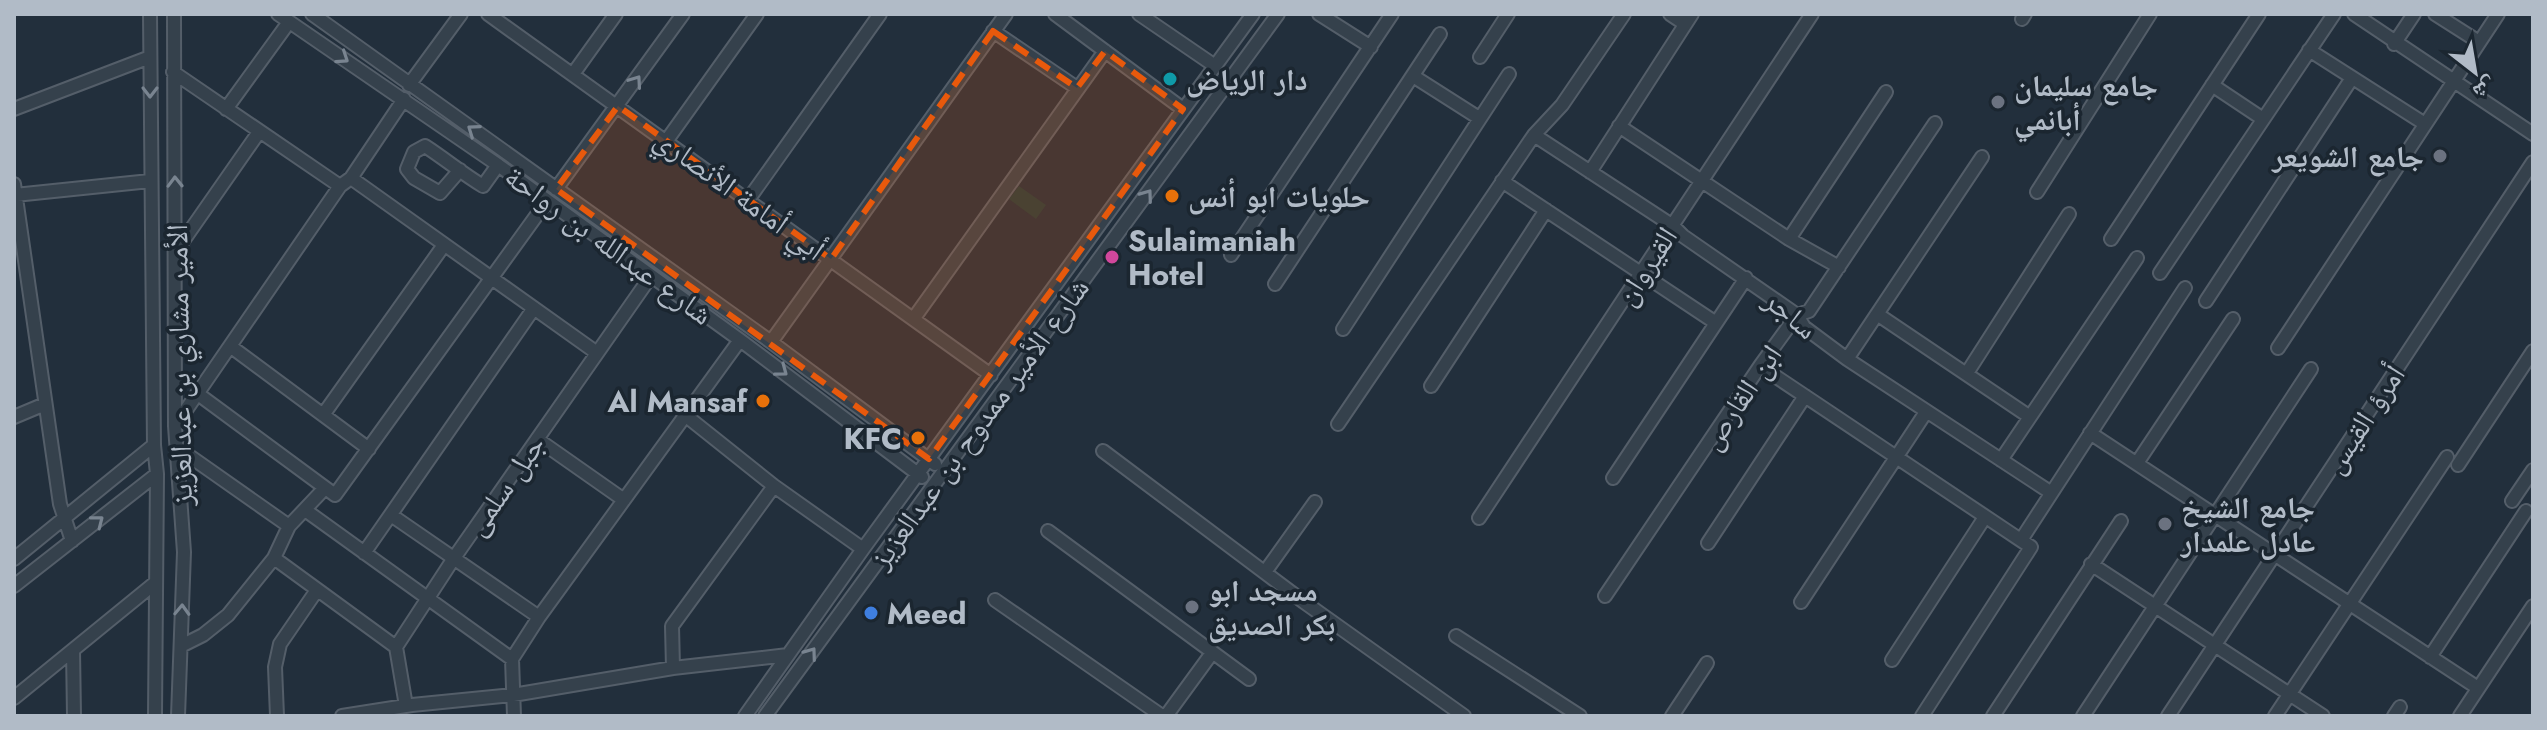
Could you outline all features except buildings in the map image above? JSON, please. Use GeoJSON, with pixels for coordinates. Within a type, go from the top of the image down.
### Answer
{"type":"FeatureCollection","features":[{"type":"Feature","properties":{"kind":"street"},"geometry":{"type":"LineString","coordinates":[[150,14],[154,445],[157,474],[155,716]]}},
{"type":"Feature","properties":{"kind":"street","name":"الأمير مشاري بن عبدالعزيز"},"geometry":{"type":"LineString","coordinates":[[174,14],[175,426],[184,552],[178,716]]}},
{"type":"Feature","properties":{"kind":"street","name":"شارع عبدالله بن رواحة"},"geometry":{"type":"LineString","coordinates":[[312,14],[771,342],[944,471]]}},
{"type":"Feature","properties":{"kind":"street"},"geometry":{"type":"LineString","coordinates":[[409,85],[461,14]]}},
{"type":"Feature","properties":{"kind":"street","name":"أبي أمامة الأنصاري"},"geometry":{"type":"LineString","coordinates":[[488,14],[991,375]]}},
{"type":"Feature","properties":{"kind":"street"},"geometry":{"type":"LineString","coordinates":[[573,74],[616,14]]}},
{"type":"Feature","properties":{"kind":"street"},"geometry":{"type":"LineString","coordinates":[[556,189],[683,14]]}},
{"type":"Feature","properties":{"kind":"street"},"geometry":{"type":"LineString","coordinates":[[667,140],[757,14]]}},
{"type":"Feature","properties":{"kind":"street"},"geometry":{"type":"LineString","coordinates":[[748,200],[880,14]]}},
{"type":"Feature","properties":{"kind":"street"},"geometry":{"type":"LineString","coordinates":[[771,342],[1006,14]]}},
{"type":"Feature","properties":{"kind":"street"},"geometry":{"type":"LineString","coordinates":[[1055,14],[1183,109]]}},
{"type":"Feature","properties":{"kind":"street"},"geometry":{"type":"LineString","coordinates":[[1139,14],[1215,66]]}},
{"type":"Feature","properties":{"kind":"street","name":"شارع الأمير ممدوح بن عبدالعزيز"},"geometry":{"type":"LineString","coordinates":[[745,716],[1253,14]]}},
{"type":"Feature","properties":{"kind":"street","name":"شارع الأمير ممدوح بن عبدالعزيز"},"geometry":{"type":"LineString","coordinates":[[765,716],[1278,14]]}},
{"type":"Feature","properties":{"kind":"street"},"geometry":{"type":"LineString","coordinates":[[1319,14],[1371,47]]}},
{"type":"Feature","properties":{"kind":"street"},"geometry":{"type":"LineString","coordinates":[[1231,255],[1392,14]]}},
{"type":"Feature","properties":{"kind":"street"},"geometry":{"type":"LineString","coordinates":[[1480,57],[1508,14]]}},
{"type":"Feature","properties":{"kind":"street"},"geometry":{"type":"LineString","coordinates":[[1338,424],[1534,135],[1562,105],[1624,14]]}},
{"type":"Feature","properties":{"kind":"street"},"geometry":{"type":"LineString","coordinates":[[1590,172],[1688,19],[1670,14]]}},
{"type":"Feature","properties":{"kind":"street","name":"القيروان"},"geometry":{"type":"LineString","coordinates":[[1479,518],[1812,14]]}},
{"type":"Feature","properties":{"kind":"street"},"geometry":{"type":"LineString","coordinates":[[2037,192],[2150,14]]}},
{"type":"Feature","properties":{"kind":"street"},"geometry":{"type":"LineString","coordinates":[[2111,239],[2259,14]]}},
{"type":"Feature","properties":{"kind":"street"},"geometry":{"type":"LineString","coordinates":[[2160,273],[2334,14]]}},
{"type":"Feature","properties":{"kind":"street"},"geometry":{"type":"LineString","coordinates":[[2354,14],[2394,44],[2533,134]]}},
{"type":"Feature","properties":{"kind":"street"},"geometry":{"type":"LineString","coordinates":[[2394,44],[2414,14]]}},
{"type":"Feature","properties":{"kind":"street"},"geometry":{"type":"LineString","coordinates":[[2435,14],[2479,42]]}},
{"type":"Feature","properties":{"kind":"street"},"geometry":{"type":"LineString","coordinates":[[2278,348],[2498,14]]}},
{"type":"Feature","properties":{"kind":"street"},"geometry":{"type":"LineString","coordinates":[[226,109],[283,18]]}},
{"type":"Feature","properties":{"kind":"street","name":"شارع عبدالله بن رواحة"},"geometry":{"type":"LineString","coordinates":[[283,18],[498,165],[934,485]]}},
{"type":"Feature","properties":{"kind":"street"},"geometry":{"type":"LineString","coordinates":[[993,31],[1077,88]]}},
{"type":"Feature","properties":{"kind":"street"},"geometry":{"type":"LineString","coordinates":[[1275,284],[1440,34]]}},
{"type":"Feature","properties":{"kind":"street"},"geometry":{"type":"LineString","coordinates":[[2309,50],[2425,124]]}},
{"type":"Feature","properties":{"kind":"street"},"geometry":{"type":"LineString","coordinates":[[914,318],[1105,51]]}},
{"type":"Feature","properties":{"kind":"street"},"geometry":{"type":"LineString","coordinates":[[14,109],[150,57]]}},
{"type":"Feature","properties":{"kind":"street"},"geometry":{"type":"LineString","coordinates":[[173,72],[259,132],[346,182],[444,245],[597,353]]}},
{"type":"Feature","properties":{"kind":"street"},"geometry":{"type":"LineString","coordinates":[[1343,329],[1509,74]]}},
{"type":"Feature","properties":{"kind":"street"},"geometry":{"type":"LineString","coordinates":[[1413,76],[1479,118]]}},
{"type":"Feature","properties":{"kind":"street"},"geometry":{"type":"LineString","coordinates":[[2206,301],[2352,78]]}},
{"type":"Feature","properties":{"kind":"street"},"geometry":{"type":"LineString","coordinates":[[2212,85],[2263,119]]}},
{"type":"Feature","properties":{"kind":"street"},"geometry":{"type":"LineString","coordinates":[[1789,239],[1886,92]]}},
{"type":"Feature","properties":{"kind":"street"},"geometry":{"type":"LineString","coordinates":[[175,426],[404,99]]}},
{"type":"Feature","properties":{"kind":"street","name":"ابن القارص"},"geometry":{"type":"LineString","coordinates":[[1605,596],[1760,366],[1797,315],[1809,311],[1935,123]]}},
{"type":"Feature","properties":{"kind":"street"},"geometry":{"type":"LineString","coordinates":[[1619,126],[1789,239],[1839,267]]}},
{"type":"Feature","properties":{"kind":"street"},"geometry":{"type":"LineString","coordinates":[[176,251],[259,132]]}},
{"type":"Feature","properties":{"kind":"street","name":"ساجر"},"geometry":{"type":"LineString","coordinates":[[1534,135],[1746,278],[1797,315],[1804,327],[1847,359],[2050,492]]}},
{"type":"Feature","properties":{"kind":"street"},"geometry":{"type":"LineString","coordinates":[[1847,359],[1982,157]]}},
{"type":"Feature","properties":{"kind":"street","name":"أمرؤ القيس"},"geometry":{"type":"LineString","coordinates":[[2168,716],[2533,162]]}},
{"type":"Feature","properties":{"kind":"street"},"geometry":{"type":"LineString","coordinates":[[460,170],[483,186],[498,165]]}},
{"type":"Feature","properties":{"kind":"street"},"geometry":{"type":"LineString","coordinates":[[72,541],[63,519],[15,189],[150,181]]}},
{"type":"Feature","properties":{"kind":"street"},"geometry":{"type":"LineString","coordinates":[[1502,181],[1716,323]]}},
{"type":"Feature","properties":{"kind":"street"},"geometry":{"type":"LineString","coordinates":[[181,646],[203,635],[228,615],[274,558],[289,526],[330,492],[369,449],[547,201]]}},
{"type":"Feature","properties":{"kind":"street"},"geometry":{"type":"LineString","coordinates":[[1431,386],[1546,210]]}},
{"type":"Feature","properties":{"kind":"street"},"geometry":{"type":"LineString","coordinates":[[1967,373],[2069,214]]}},
{"type":"Feature","properties":{"kind":"street"},"geometry":{"type":"LineString","coordinates":[[323,415],[444,245]]}},
{"type":"Feature","properties":{"kind":"street"},"geometry":{"type":"LineString","coordinates":[[2001,460],[2137,258]]}},
{"type":"Feature","properties":{"kind":"street","name":"جبل سلمى"},"geometry":{"type":"LineString","coordinates":[[396,647],[454,558],[651,276]]}},
{"type":"Feature","properties":{"kind":"street"},"geometry":{"type":"LineString","coordinates":[[1613,478],[1746,278]]}},
{"type":"Feature","properties":{"kind":"street"},"geometry":{"type":"LineString","coordinates":[[1922,716],[2026,544],[2050,492],[2185,288]]}},
{"type":"Feature","properties":{"kind":"street"},"geometry":{"type":"LineString","coordinates":[[364,553],[534,308]]}},
{"type":"Feature","properties":{"kind":"street"},"geometry":{"type":"LineString","coordinates":[[1877,314],[2030,417]]}},
{"type":"Feature","properties":{"kind":"street"},"geometry":{"type":"LineString","coordinates":[[2137,463],[2233,319]]}},
{"type":"Feature","properties":{"kind":"street"},"geometry":{"type":"LineString","coordinates":[[514,716],[512,659],[539,617],[740,340]]}},
{"type":"Feature","properties":{"kind":"street"},"geometry":{"type":"LineString","coordinates":[[230,346],[369,449]]}},
{"type":"Feature","properties":{"kind":"street"},"geometry":{"type":"LineString","coordinates":[[2458,465],[2533,351]]}},
{"type":"Feature","properties":{"kind":"street"},"geometry":{"type":"LineString","coordinates":[[1760,366],[2026,544]]}},
{"type":"Feature","properties":{"kind":"street"},"geometry":{"type":"LineString","coordinates":[[2083,716],[2311,369]]}},
{"type":"Feature","properties":{"kind":"street"},"geometry":{"type":"LineString","coordinates":[[198,394],[330,492]]}},
{"type":"Feature","properties":{"kind":"street"},"geometry":{"type":"LineString","coordinates":[[1708,543],[1805,396]]}},
{"type":"Feature","properties":{"kind":"street"},"geometry":{"type":"LineString","coordinates":[[14,417],[45,404]]}},
{"type":"Feature","properties":{"kind":"street"},"geometry":{"type":"LineString","coordinates":[[1801,602],[1926,412]]}},
{"type":"Feature","properties":{"kind":"street"},"geometry":{"type":"LineString","coordinates":[[685,415],[774,486],[863,549]]}},
{"type":"Feature","properties":{"kind":"street"},"geometry":{"type":"LineString","coordinates":[[2090,433],[2478,688]]}},
{"type":"Feature","properties":{"kind":"street"},"geometry":{"type":"LineString","coordinates":[[537,439],[624,500]]}},
{"type":"Feature","properties":{"kind":"street"},"geometry":{"type":"LineString","coordinates":[[14,559],[154,445]]}},
{"type":"Feature","properties":{"kind":"street"},"geometry":{"type":"LineString","coordinates":[[178,448],[289,526]]}},
{"type":"Feature","properties":{"kind":"street"},"geometry":{"type":"LineString","coordinates":[[1103,451],[1464,716]]}},
{"type":"Feature","properties":{"kind":"street"},"geometry":{"type":"LineString","coordinates":[[2275,716],[2447,457]]}},
{"type":"Feature","properties":{"kind":"street"},"geometry":{"type":"LineString","coordinates":[[2512,501],[2533,470]]}},
{"type":"Feature","properties":{"kind":"street"},"geometry":{"type":"LineString","coordinates":[[14,586],[157,474]]}},
{"type":"Feature","properties":{"kind":"street"},"geometry":{"type":"LineString","coordinates":[[673,668],[672,626],[774,486]]}},
{"type":"Feature","properties":{"kind":"street"},"geometry":{"type":"LineString","coordinates":[[1265,572],[1315,502]]}},
{"type":"Feature","properties":{"kind":"street"},"geometry":{"type":"LineString","coordinates":[[305,510],[512,659]]}},
{"type":"Feature","properties":{"kind":"street"},"geometry":{"type":"LineString","coordinates":[[2430,657],[2526,511]]}},
{"type":"Feature","properties":{"kind":"street"},"geometry":{"type":"LineString","coordinates":[[391,515],[539,617]]}},
{"type":"Feature","properties":{"kind":"street"},"geometry":{"type":"LineString","coordinates":[[1892,660],[1985,517]]}},
{"type":"Feature","properties":{"kind":"street"},"geometry":{"type":"LineString","coordinates":[[1993,716],[2121,521]]}},
{"type":"Feature","properties":{"kind":"street"},"geometry":{"type":"LineString","coordinates":[[1048,531],[1249,679]]}},
{"type":"Feature","properties":{"kind":"street"},"geometry":{"type":"LineString","coordinates":[[274,558],[396,647],[406,706]]}},
{"type":"Feature","properties":{"kind":"street"},"geometry":{"type":"LineString","coordinates":[[2091,564],[2323,716]]}},
{"type":"Feature","properties":{"kind":"street"},"geometry":{"type":"LineString","coordinates":[[14,698],[155,583]]}},
{"type":"Feature","properties":{"kind":"street"},"geometry":{"type":"LineString","coordinates":[[277,716],[275,667],[280,644],[317,590]]}},
{"type":"Feature","properties":{"kind":"street"},"geometry":{"type":"LineString","coordinates":[[995,600],[1164,716],[1212,653]]}},
{"type":"Feature","properties":{"kind":"street"},"geometry":{"type":"LineString","coordinates":[[2460,716],[2533,606]]}},
{"type":"Feature","properties":{"kind":"street"},"geometry":{"type":"LineString","coordinates":[[1456,636],[1580,716]]}},
{"type":"Feature","properties":{"kind":"street"},"geometry":{"type":"LineString","coordinates":[[73,650],[74,716]]}},
{"type":"Feature","properties":{"kind":"street"},"geometry":{"type":"LineString","coordinates":[[342,716],[513,695],[673,668],[788,655]]}},
{"type":"Feature","properties":{"kind":"street"},"geometry":{"type":"LineString","coordinates":[[1672,716],[1707,663]]}},
{"type":"Feature","properties":{"kind":"highlighted area"},"geometry":{"type":"Polygon","coordinates":[[[993,31],[1077,88],[1105,51],[1183,109],[929,459],[556,189],[618,106],[831,259],[993,31]]]}},
{"type":"Feature","properties":{"kind":"green space"},"geometry":{"type":"Polygon","coordinates":[[[1019,186],[1046,205],[1036,219],[1009,199],[1019,186]]]}},
{"type":"Feature","properties":{"kind":"place","name":"دار الرياض"},"geometry":{"type":"Point","coordinates":[1170,79]}},
{"type":"Feature","properties":{"kind":"place","name":"جامع سليمان أبانمي"},"geometry":{"type":"Point","coordinates":[1998,102]}},
{"type":"Feature","properties":{"kind":"place","name":"جامع الشويعر"},"geometry":{"type":"Point","coordinates":[2440,156]}},
{"type":"Feature","properties":{"kind":"place","name":"حلويات ابو أنس"},"geometry":{"type":"Point","coordinates":[1172,196]}},
{"type":"Feature","properties":{"kind":"place","name":"Sulaimaniah Hotel"},"geometry":{"type":"Point","coordinates":[1112,257]}},
{"type":"Feature","properties":{"kind":"place","name":"Al Mansaf"},"geometry":{"type":"Point","coordinates":[763,401]}},
{"type":"Feature","properties":{"kind":"place","name":"KFC"},"geometry":{"type":"Point","coordinates":[918,438]}},
{"type":"Feature","properties":{"kind":"place","name":"جامع الشيخ عادل علمدار"},"geometry":{"type":"Point","coordinates":[2165,524]}},
{"type":"Feature","properties":{"kind":"place","name":"مسجد ابو بكر الصديق"},"geometry":{"type":"Point","coordinates":[1192,607]}},
{"type":"Feature","properties":{"kind":"place","name":"Meed"},"geometry":{"type":"Point","coordinates":[871,613]}}]}
